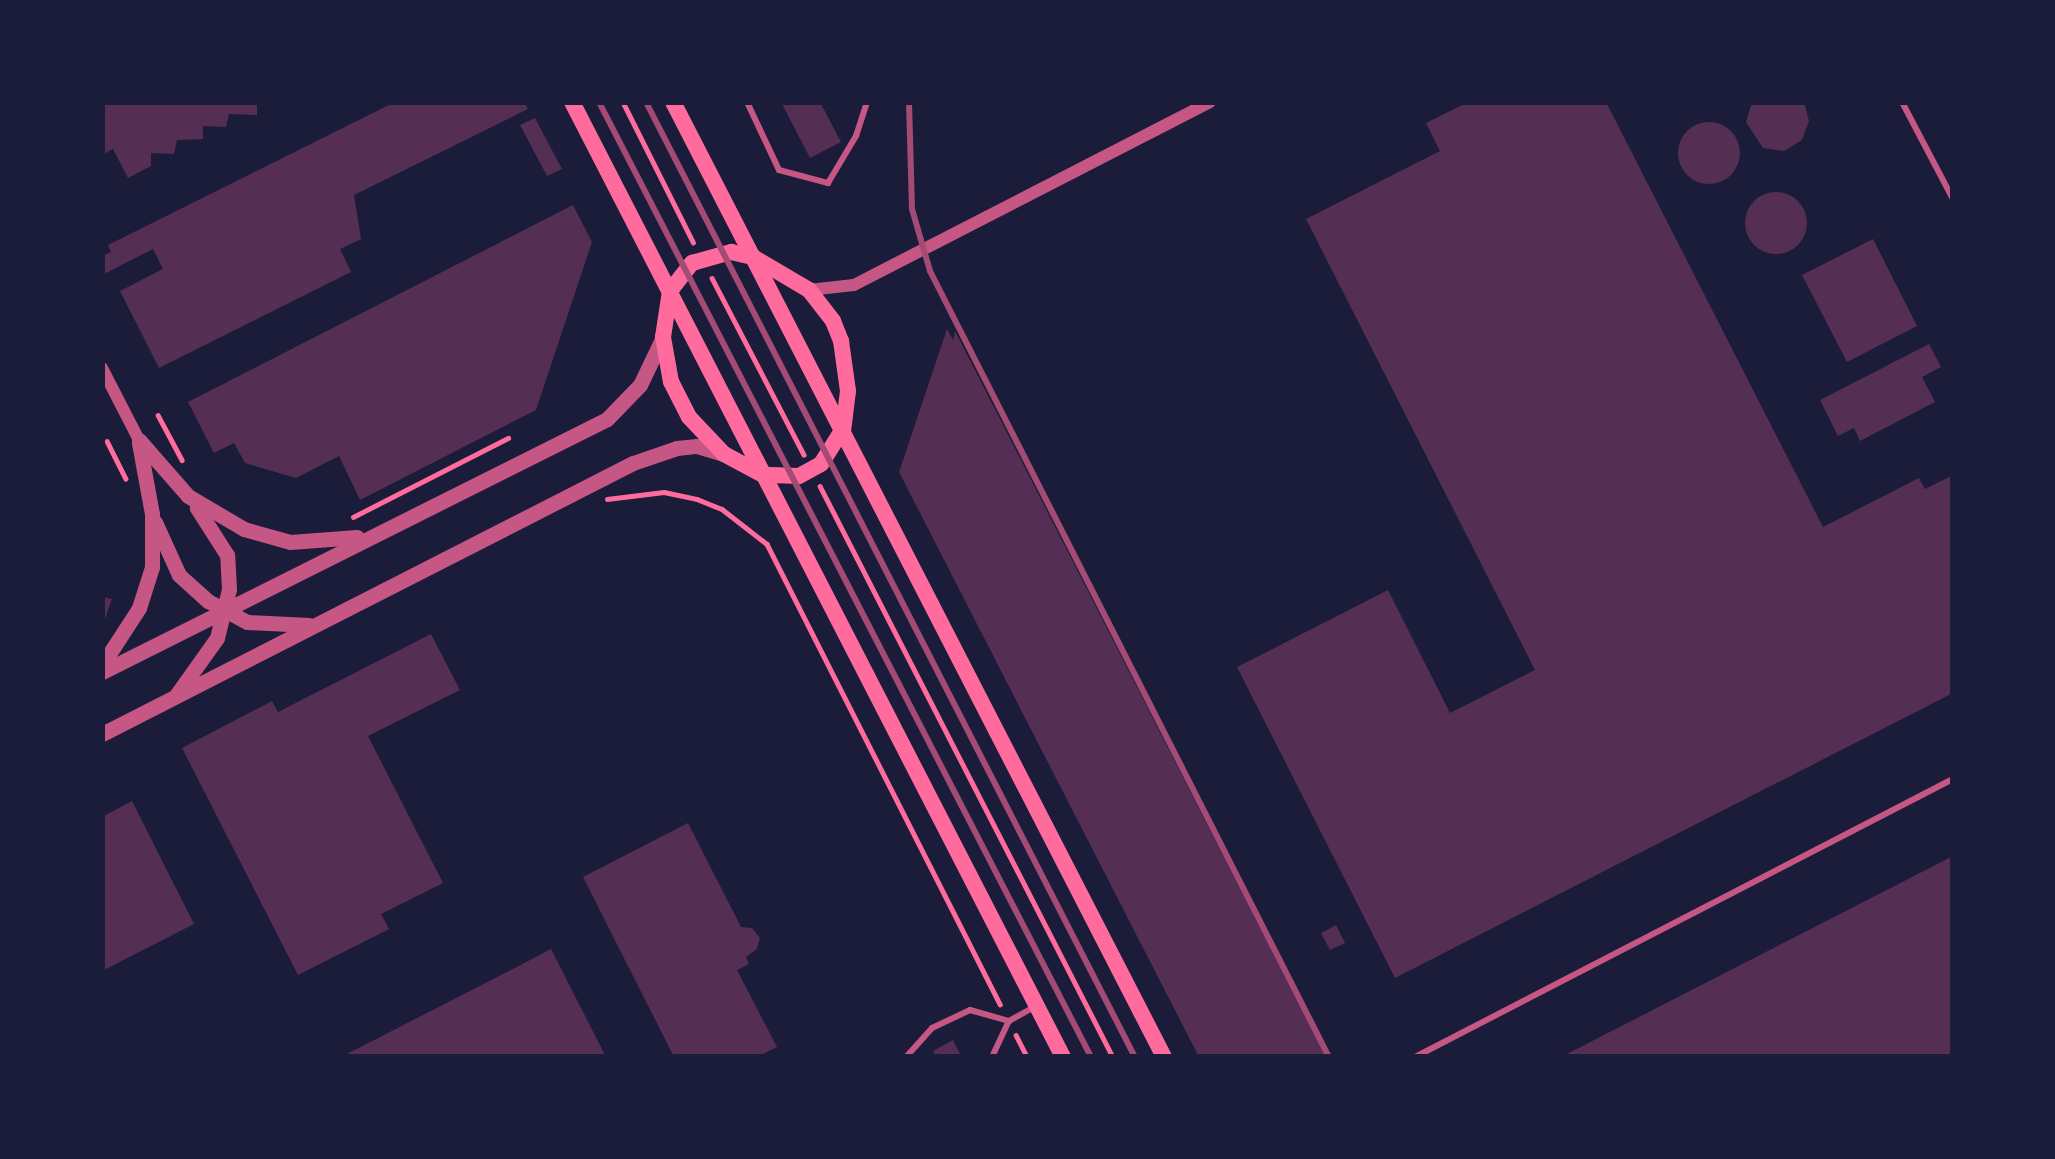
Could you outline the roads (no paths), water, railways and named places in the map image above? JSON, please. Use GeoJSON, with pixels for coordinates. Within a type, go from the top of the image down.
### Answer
{"type":"FeatureCollection","features":[{"type":"Feature","properties":{"kind":"main road"},"geometry":{"type":"LineString","coordinates":[[572,102],[1063,1057]]}},
{"type":"Feature","properties":{"kind":"main road"},"geometry":{"type":"LineString","coordinates":[[676,107],[1164,1057]]}},
{"type":"Feature","properties":{"kind":"main road"},"geometry":{"type":"LineString","coordinates":[[731,252],[753,257],[809,290],[833,321],[841,341],[848,391],[843,429],[833,450],[812,471],[782,478],[763,475],[724,454],[679,401],[663,337],[670,291],[679,276],[702,259],[731,252]]}},
{"type":"Feature","properties":{"kind":"street"},"geometry":{"type":"LineString","coordinates":[[809,290],[854,285],[1210,102]]}},
{"type":"Feature","properties":{"kind":"street"},"geometry":{"type":"LineString","coordinates":[[102,669],[607,419],[640,385],[663,337]]}},
{"type":"Feature","properties":{"kind":"street"},"geometry":{"type":"LineString","coordinates":[[102,368],[139,440],[188,496],[227,555],[226,610],[217,638],[175,697]]}},
{"type":"Feature","properties":{"kind":"street"},"geometry":{"type":"LineString","coordinates":[[102,669],[148,587],[152,514],[139,440]]}},
{"type":"Feature","properties":{"kind":"street"},"geometry":{"type":"LineString","coordinates":[[102,734],[645,458],[698,446],[724,454]]}},
{"type":"Feature","properties":{"kind":"street"},"geometry":{"type":"LineString","coordinates":[[188,496],[244,530],[290,542],[371,535]]}},
{"type":"Feature","properties":{"kind":"street"},"geometry":{"type":"LineString","coordinates":[[152,514],[179,575],[226,610],[268,626],[316,625]]}},
{"type":"Feature","properties":{"kind":"lane"},"geometry":{"type":"LineString","coordinates":[[747,102],[779,170],[828,183],[856,136],[867,102]]}},
{"type":"Feature","properties":{"kind":"lane"},"geometry":{"type":"LineString","coordinates":[[1902,102],[1953,199]]}},
{"type":"Feature","properties":{"kind":"lane"},"geometry":{"type":"LineString","coordinates":[[1415,1057],[1953,779]]}},
{"type":"Feature","properties":{"kind":"lane"},"geometry":{"type":"LineString","coordinates":[[992,1057],[1009,1022],[1036,1006]]}},
{"type":"Feature","properties":{"kind":"lane"},"geometry":{"type":"LineString","coordinates":[[906,1057],[932,1028],[970,1010],[1009,1022]]}},
{"type":"Feature","properties":{"kind":"railway"},"geometry":{"type":"LineString","coordinates":[[599,102],[1091,1057]]}},
{"type":"Feature","properties":{"kind":"railway"},"geometry":{"type":"LineString","coordinates":[[646,102],[1135,1057]]}},
{"type":"Feature","properties":{"kind":"railway"},"geometry":{"type":"LineString","coordinates":[[909,102],[912,209],[930,271],[1329,1057]]}}]}
